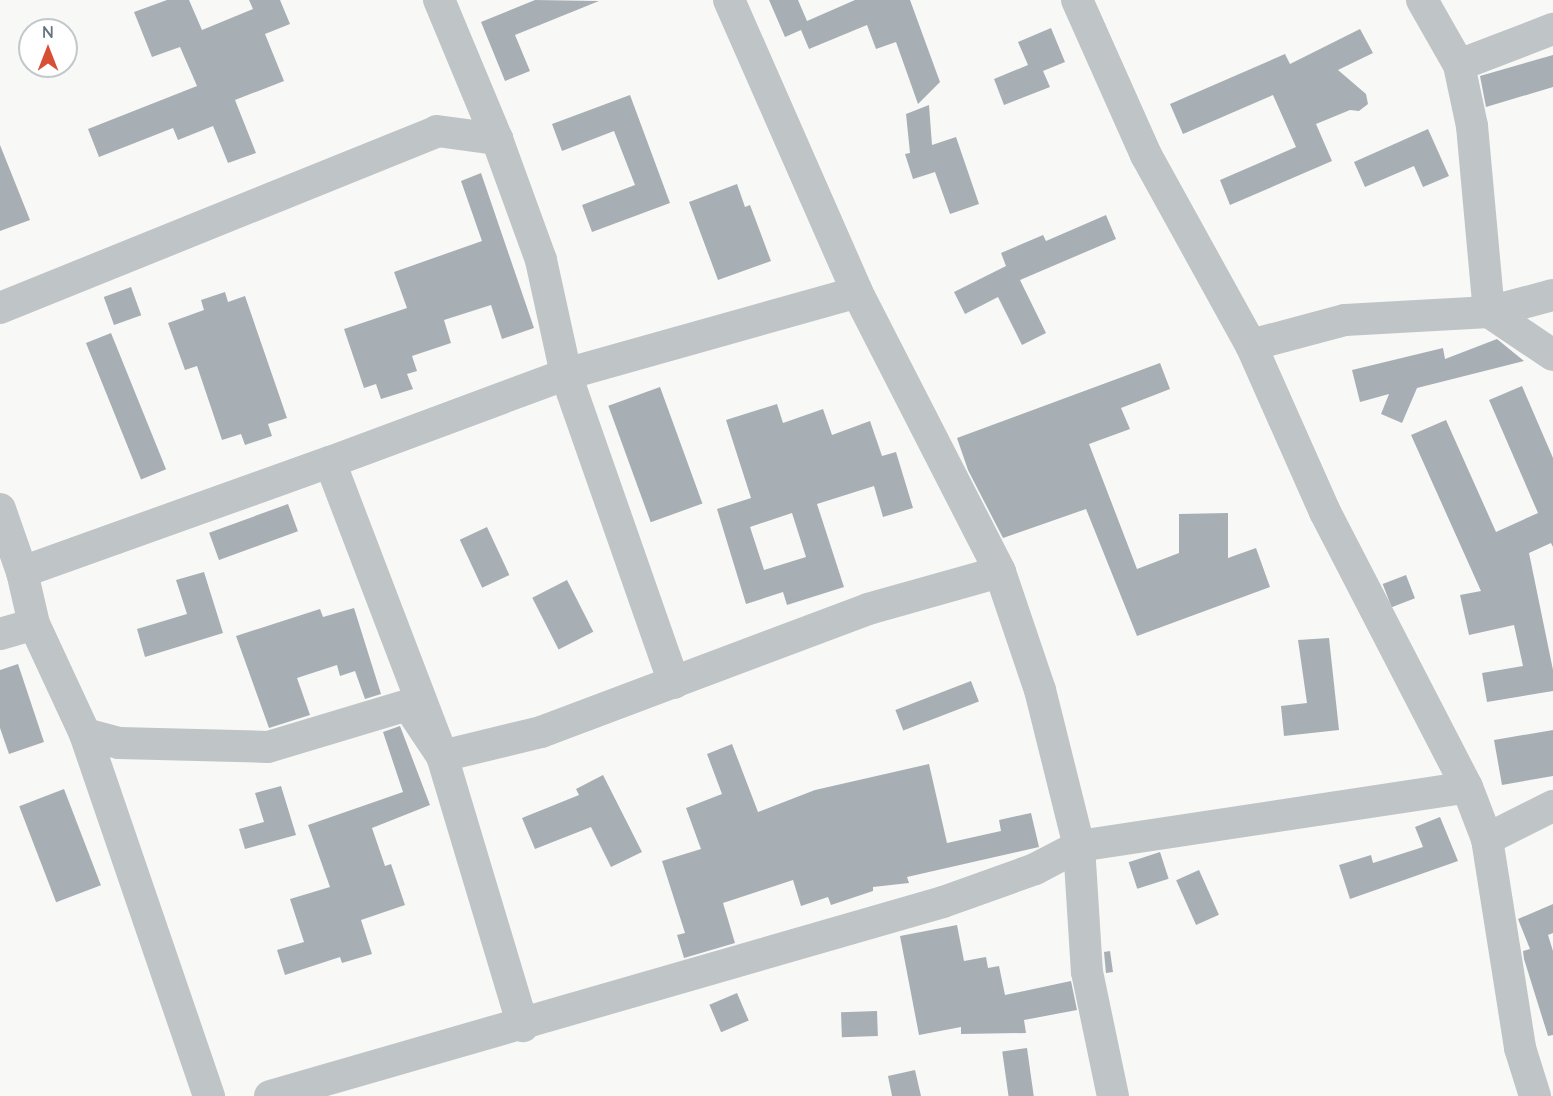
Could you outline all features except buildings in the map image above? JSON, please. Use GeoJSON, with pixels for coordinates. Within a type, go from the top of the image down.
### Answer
{"type":"FeatureCollection","features":[{"type":"Feature","properties":{"kind":"street"},"geometry":{"type":"LineString","coordinates":[[439,0],[497,139],[541,260],[566,374],[674,683]]}},
{"type":"Feature","properties":{"kind":"street"},"geometry":{"type":"LineString","coordinates":[[729,0],[856,292],[1000,572],[1040,690],[1079,846],[1088,972],[1113,1096]]}},
{"type":"Feature","properties":{"kind":"street"},"geometry":{"type":"LineString","coordinates":[[1058,0],[1081,10],[1146,155],[1251,345],[1325,512],[1467,787],[1487,839],[1520,1048],[1535,1096]]}},
{"type":"Feature","properties":{"kind":"street"},"geometry":{"type":"LineString","coordinates":[[1422,0],[1459,64],[1472,126],[1489,312]]}},
{"type":"Feature","properties":{"kind":"street"},"geometry":{"type":"LineString","coordinates":[[1459,64],[1553,29]]}},
{"type":"Feature","properties":{"kind":"street"},"geometry":{"type":"LineString","coordinates":[[0,308],[437,131],[497,139]]}},
{"type":"Feature","properties":{"kind":"street"},"geometry":{"type":"LineString","coordinates":[[22,572],[330,462],[566,374],[856,292]]}},
{"type":"Feature","properties":{"kind":"street"},"geometry":{"type":"LineString","coordinates":[[1251,345],[1345,320],[1489,312],[1553,295]]}},
{"type":"Feature","properties":{"kind":"street"},"geometry":{"type":"LineString","coordinates":[[1489,312],[1553,355]]}},
{"type":"Feature","properties":{"kind":"street"},"geometry":{"type":"LineString","coordinates":[[330,462],[442,756],[523,1026]]}},
{"type":"Feature","properties":{"kind":"street"},"geometry":{"type":"LineString","coordinates":[[0,509],[22,572],[34,624],[85,734],[208,1096]]}},
{"type":"Feature","properties":{"kind":"street"},"geometry":{"type":"LineString","coordinates":[[442,756],[541,732],[868,609],[1000,572]]}},
{"type":"Feature","properties":{"kind":"street"},"geometry":{"type":"LineString","coordinates":[[0,634],[34,624]]}},
{"type":"Feature","properties":{"kind":"street"},"geometry":{"type":"LineString","coordinates":[[85,734],[119,743],[268,747],[408,705],[442,756]]}},
{"type":"Feature","properties":{"kind":"street"},"geometry":{"type":"LineString","coordinates":[[270,1096],[523,1026],[943,902],[1035,869],[1079,846],[1467,787]]}},
{"type":"Feature","properties":{"kind":"street"},"geometry":{"type":"LineString","coordinates":[[1487,839],[1553,806]]}}]}
